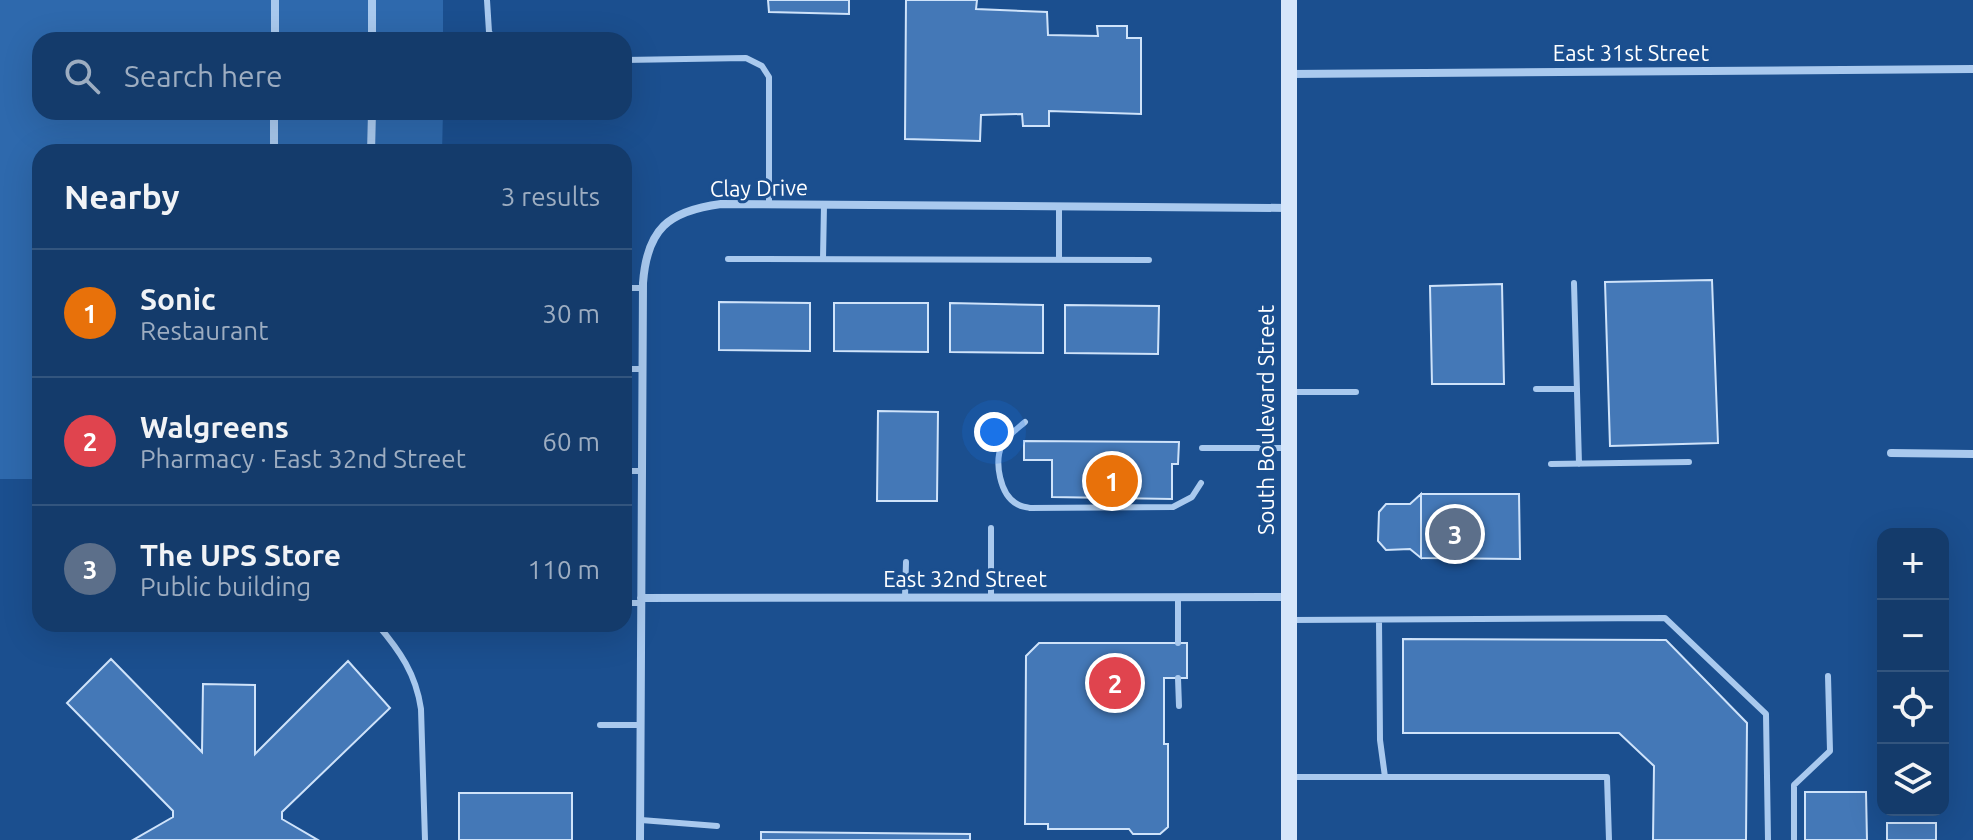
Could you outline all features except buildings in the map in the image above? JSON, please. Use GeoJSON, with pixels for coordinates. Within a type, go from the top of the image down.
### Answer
{"type":"FeatureCollection","features":[{"type":"Feature","properties":{"kind":"main road","name":"South Boulevard Street"},"geometry":{"type":"LineString","coordinates":[[1289,0],[1289,840]]}},
{"type":"Feature","properties":{"kind":"street"},"geometry":{"type":"LineString","coordinates":[[275,0],[275,32]]}},
{"type":"Feature","properties":{"kind":"street"},"geometry":{"type":"LineString","coordinates":[[372,0],[372,32]]}},
{"type":"Feature","properties":{"kind":"street","name":"East 31st Street"},"geometry":{"type":"LineString","coordinates":[[1288,74],[1973,69]]}},
{"type":"Feature","properties":{"kind":"street"},"geometry":{"type":"LineString","coordinates":[[274,120],[274,144]]}},
{"type":"Feature","properties":{"kind":"street"},"geometry":{"type":"LineString","coordinates":[[371,144],[372,120]]}},
{"type":"Feature","properties":{"kind":"street","name":"Clay Drive"},"geometry":{"type":"LineString","coordinates":[[640,840],[643,288],[649,247],[658,230],[677,215],[694,208],[721,204],[1288,208]]}},
{"type":"Feature","properties":{"kind":"street"},"geometry":{"type":"LineString","coordinates":[[1891,453],[1973,454]]}},
{"type":"Feature","properties":{"kind":"street","name":"East 32nd Street"},"geometry":{"type":"LineString","coordinates":[[641,600],[1288,597]]}},
{"type":"Feature","properties":{"kind":"lane"},"geometry":{"type":"LineString","coordinates":[[487,0],[489,32]]}},
{"type":"Feature","properties":{"kind":"lane"},"geometry":{"type":"LineString","coordinates":[[632,60],[746,58],[762,66],[769,77],[769,205]]}},
{"type":"Feature","properties":{"kind":"lane"},"geometry":{"type":"LineString","coordinates":[[823,259],[824,205]]}},
{"type":"Feature","properties":{"kind":"lane"},"geometry":{"type":"LineString","coordinates":[[1059,207],[1059,259]]}},
{"type":"Feature","properties":{"kind":"lane"},"geometry":{"type":"LineString","coordinates":[[728,259],[1149,260]]}},
{"type":"Feature","properties":{"kind":"lane"},"geometry":{"type":"LineString","coordinates":[[1574,283],[1579,464]]}},
{"type":"Feature","properties":{"kind":"lane"},"geometry":{"type":"LineString","coordinates":[[632,288],[643,288]]}},
{"type":"Feature","properties":{"kind":"lane"},"geometry":{"type":"LineString","coordinates":[[632,369],[642,369]]}},
{"type":"Feature","properties":{"kind":"lane"},"geometry":{"type":"LineString","coordinates":[[1536,389],[1577,389]]}},
{"type":"Feature","properties":{"kind":"lane"},"geometry":{"type":"LineString","coordinates":[[1287,392],[1356,392]]}},
{"type":"Feature","properties":{"kind":"lane"},"geometry":{"type":"LineString","coordinates":[[1025,422],[1004,441],[999,454],[1005,489],[1016,504],[1030,508],[1173,507],[1192,497],[1201,483]]}},
{"type":"Feature","properties":{"kind":"lane"},"geometry":{"type":"LineString","coordinates":[[1202,448],[1288,448]]}},
{"type":"Feature","properties":{"kind":"lane"},"geometry":{"type":"LineString","coordinates":[[1551,464],[1689,462]]}},
{"type":"Feature","properties":{"kind":"lane"},"geometry":{"type":"LineString","coordinates":[[632,471],[642,471]]}},
{"type":"Feature","properties":{"kind":"lane"},"geometry":{"type":"LineString","coordinates":[[991,528],[991,597]]}},
{"type":"Feature","properties":{"kind":"lane"},"geometry":{"type":"LineString","coordinates":[[905,597],[906,562]]}},
{"type":"Feature","properties":{"kind":"lane"},"geometry":{"type":"LineString","coordinates":[[1178,597],[1178,643]]}},
{"type":"Feature","properties":{"kind":"lane"},"geometry":{"type":"LineString","coordinates":[[632,602],[641,600]]}},
{"type":"Feature","properties":{"kind":"lane"},"geometry":{"type":"LineString","coordinates":[[1288,620],[1665,618],[1766,714],[1768,840]]}},
{"type":"Feature","properties":{"kind":"lane"},"geometry":{"type":"LineString","coordinates":[[1379,620],[1380,740],[1385,777]]}},
{"type":"Feature","properties":{"kind":"lane"},"geometry":{"type":"LineString","coordinates":[[383,632],[411,669],[418,689],[425,840]]}},
{"type":"Feature","properties":{"kind":"lane"},"geometry":{"type":"LineString","coordinates":[[1794,840],[1794,785],[1830,751],[1828,676]]}},
{"type":"Feature","properties":{"kind":"lane"},"geometry":{"type":"LineString","coordinates":[[1178,678],[1179,706]]}},
{"type":"Feature","properties":{"kind":"lane"},"geometry":{"type":"LineString","coordinates":[[600,725],[641,725]]}},
{"type":"Feature","properties":{"kind":"lane"},"geometry":{"type":"LineString","coordinates":[[1289,777],[1607,777],[1609,840]]}},
{"type":"Feature","properties":{"kind":"lane"},"geometry":{"type":"LineString","coordinates":[[641,820],[717,826]]}},
{"type":"Feature","properties":{"kind":"shaded area"},"geometry":{"type":"Polygon","coordinates":[[[0,0],[443,0],[443,32],[32,32],[32,120],[443,120],[442,144],[32,144],[32,479],[0,479],[0,0]]]}},
{"type":"Feature","properties":{"kind":"place","name":"Sonic"},"geometry":{"type":"Point","coordinates":[1112,481]}},
{"type":"Feature","properties":{"kind":"place","name":"The UPS Store"},"geometry":{"type":"Point","coordinates":[1455,534]}},
{"type":"Feature","properties":{"kind":"place","name":"Walgreens"},"geometry":{"type":"Point","coordinates":[1115,683]}}]}
